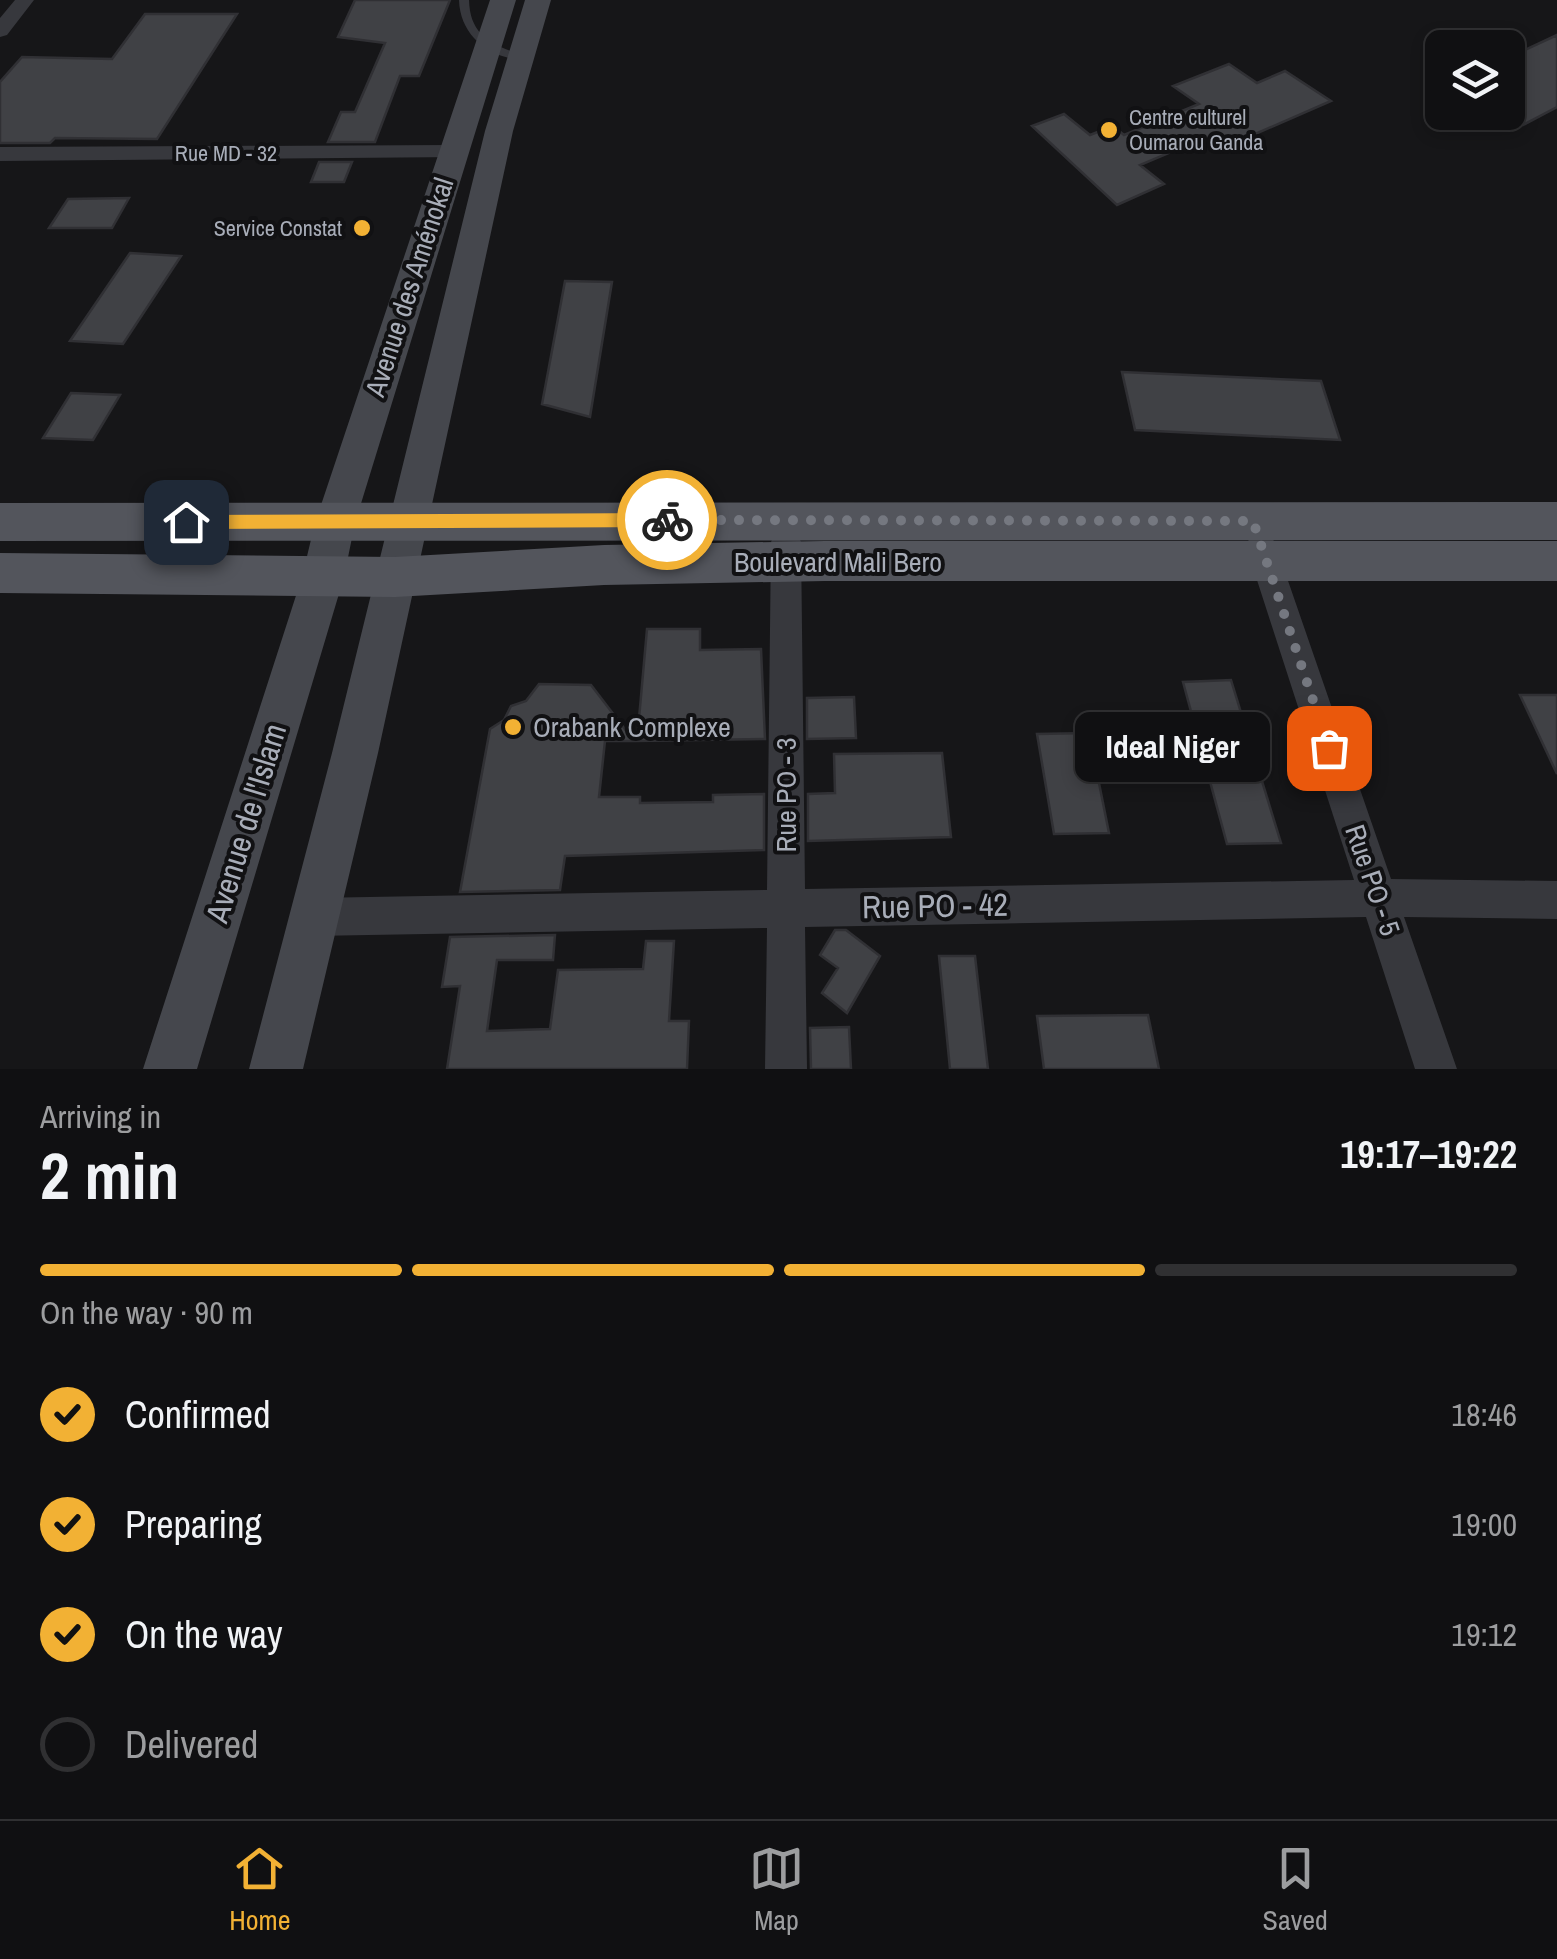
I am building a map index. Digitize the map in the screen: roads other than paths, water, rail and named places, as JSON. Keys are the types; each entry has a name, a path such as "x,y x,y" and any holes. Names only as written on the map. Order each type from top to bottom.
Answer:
{"main road":[{"name":"Avenue des Aménokal","path":"395,578 499,131 505,54 503,0"},
{"name":"Avenue des Aménokal","path":"323,577 335,522 456,141 538,0"},
{"path":"456,141 499,131"},
{"path":"432,222 477,221"},
{"name":"Boulevard Mali Bero","path":"0,522 406,519 786,541 1260,541 1557,560"},
{"name":"Boulevard Mali Bero","path":"1260,541 1557,521"},
{"name":"Boulevard Mali Bero","path":"0,573 395,578 604,565 786,541"},
{"name":"Avenue de l'Islam","path":"170,1069 323,577"},
{"path":"276,1069 395,578"}],"street":[{"path":"0,31 25,0"},
{"name":"Rue MD - 32","path":"0,154 456,141"},
{"name":"Rue PO - 3","path":"786,541 786,1069"},
{"name":"Rue PO - 5","path":"1260,541 1436,1069"},
{"name":"Rue PO - 42","path":"313,917 1379,898 1557,900"}],"lane":[{"path":"464,0 467,24 505,54"}],"place":[{"name":"Centre culturel Oumarou Ganda","path":"1109,130"},
{"name":"Service Constat","path":"362,228"},
{"name":"Orabank Complexe","path":"513,727"},
{"name":"Ideal Niger","path":"1329,748"}]}
